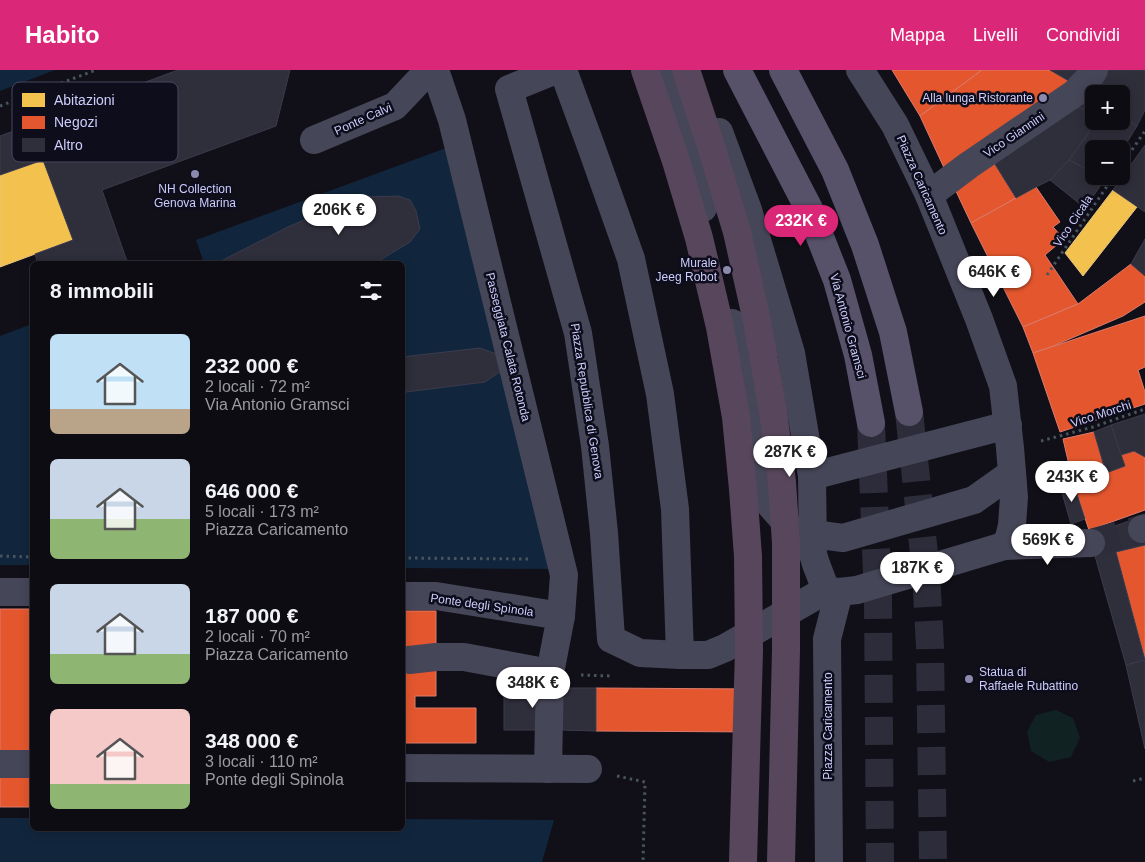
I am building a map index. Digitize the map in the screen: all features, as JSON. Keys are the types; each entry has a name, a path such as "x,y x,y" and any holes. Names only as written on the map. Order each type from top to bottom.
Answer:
{"highway":[{"path":"644,70 676,161 699,238 720,327 736,417 748,556 749,650 743,862"},
{"path":"686,70 737,232 757,321 773,411 782,482 786,543 786,650 781,862"}],"main road":[{"name":"Via Antonio Gramsci","path":"737,70 809,210 837,280 858,355 870,423"},
{"path":"783,70 835,170 865,245 893,332 909,412"}],"street":[{"name":"Ponte Calvi","path":"314,140 395,106 429,70"},
{"name":"Passeggiata Calata Rotonda","path":"435,70 452,120 564,574 561,616 550,673 548,769"},
{"name":"Piazza Repubblica di Genova","path":"556,70 509,89 578,333 595,446 604,533 611,639 640,653 708,655 725,648 832,591"},
{"path":"562,70 631,259 660,394 675,509 680,655"},
{"path":"671,70 668,78 720,272 746,390 766,500 813,544"},
{"path":"696,70 748,210 791,354 812,476 813,544 816,564 832,591 857,590 1004,546 1091,543"},
{"name":"Piazza Caricamento","path":"860,70 895,125 929,195 979,319 1002,386 1008,425 1014,498 1012,525 1009,538 1004,546"},
{"name":"Vico Giannini","path":"929,195 968,165 1075,93 1094,70"},
{"path":"812,476 1008,425"},
{"path":"813,544 843,538 974,500 1012,474"},
{"name":"Piazza Caricamento","path":"829,862 827,639 832,591"},
{"path":"0,592 30,592"},
{"name":"Ponte degli Spìnola","path":"405,596 436,596 561,616"},
{"path":"409,660 436,657 464,657 550,673"},
{"path":"0,764 30,764"},
{"path":"405,768 588,769"}],"path":[{"path":"64,82 96,70"},
{"path":"0,106 12,102"},
{"path":"1130,153 1145,131"},
{"name":"Vico Cicala","path":"1047,275 1108,185"},
{"name":"Vico Morchi","path":"1061,436 1145,409"},
{"path":"0,556 30,556"},
{"path":"405,558 535,559"},
{"path":"588,769 645,782 643,862"},
{"path":"1133,781 1145,778"}],"shaded area":[{"path":"1056,710 1073,718 1080,738 1071,757 1049,762 1031,751 1027,732 1036,715"}],"water":[{"path":"0,70 55,70 24,82 12,82 12,86 0,91"},
{"path":"446,148 557,569 405,568 405,261 201,261 203,260 196,240"},
{"path":"30,325 30,565 0,565 0,336"},
{"path":"0,818 30,818 30,831 405,831 405,819 554,820 542,862 0,862"}],"building: Abitazioni":[{"path":"37,162 44,162 73,240 0,267 0,175"},
{"path":"1113,190 1137,207 1083,276 1065,253"}],"building: Negozi":[{"path":"892,70 982,70 920,116"},
{"path":"982,70 1050,70 1074,84 946,172 920,116"},
{"path":"993,161 1016,198 971,223 954,187"},
{"path":"1036,187 1060,222 1053,227 1064,239 1045,255 1078,304 1023,327 971,223"},
{"path":"1131,264 1145,276 1145,302 1123,316 1033,353 1023,327 1078,304"},
{"path":"1145,316 1145,367 1138,370 1145,392 1145,404 1060,432 1033,353"},
{"path":"1094,432 1106,473 1073,482 1063,439"},
{"path":"1134,451 1145,457 1145,510 1089,530 1073,482 1125,466 1121,455"},
{"path":"1145,545 1145,660 1116,552"},
{"path":"0,609 30,609 30,807 0,807"},
{"path":"405,611 436,611 436,696 415,696 415,708 476,708 476,743 405,743"},
{"path":"596,688 758,689 758,732 596,731"}],"building: Altro":[{"path":"178,70 290,70 276,126 102,190 127,261 37,261 35,254 73,240 44,162 178,162 178,82 146,82"},
{"path":"1050,70 1085,70 1074,84"},
{"path":"1099,70 1145,70 1145,110 1137,126 1130,122 1130,85 1090,85"},
{"path":"1085,93 1085,111 1077,106"},
{"path":"1077,106 1085,111 1085,130 1091,130 1069,160 1050,180 1016,198 993,161"},
{"path":"1130,122 1137,126 1128,140 1085,140 1085,168 1069,160 1091,130 1130,130"},
{"path":"12,132 12,162 37,162 0,175 0,136"},
{"path":"1145,145 1145,212 1113,190 1117,185 1130,185 1130,166"},
{"path":"1069,160 1085,168 1085,185 1101,185 1085,208 1050,180"},
{"path":"398,196 410,200 416,211 420,229 410,242 380,260 221,261 288,227 330,209 365,197"},
{"path":"1145,239 1145,276 1131,264"},
{"path":"480,348 504,357 507,367 485,382 406,392 405,357"},
{"path":"1145,414 1145,457 1134,451 1121,455 1111,425"},
{"path":"1111,425 1125,466 1106,473 1094,432"},
{"path":"1073,482 1085,519 1071,524 1060,486"},
{"path":"1138,518 1145,545 1116,552 1145,660 1126,665 1089,535"},
{"path":"1145,660 1145,749 1126,665"},
{"path":"504,687 562,688 562,730 504,730"},
{"path":"562,688 596,688 596,731 562,730"}],"tunnel":[{"path":"909,412 926,573 930,647 933,862"},
{"path":"871,423 878,599 880,862"},
{"path":"1091,543 1142,529"}],"place":[{"name":"Alla lunga Ristorante","path":"1043,98"},
{"name":"NH Collection Genova Marina","path":"195,174"},
{"name":"Murale Jeeg Robot","path":"727,270"},
{"name":"Statua di Raffaele Rubattino","path":"969,679"}]}
